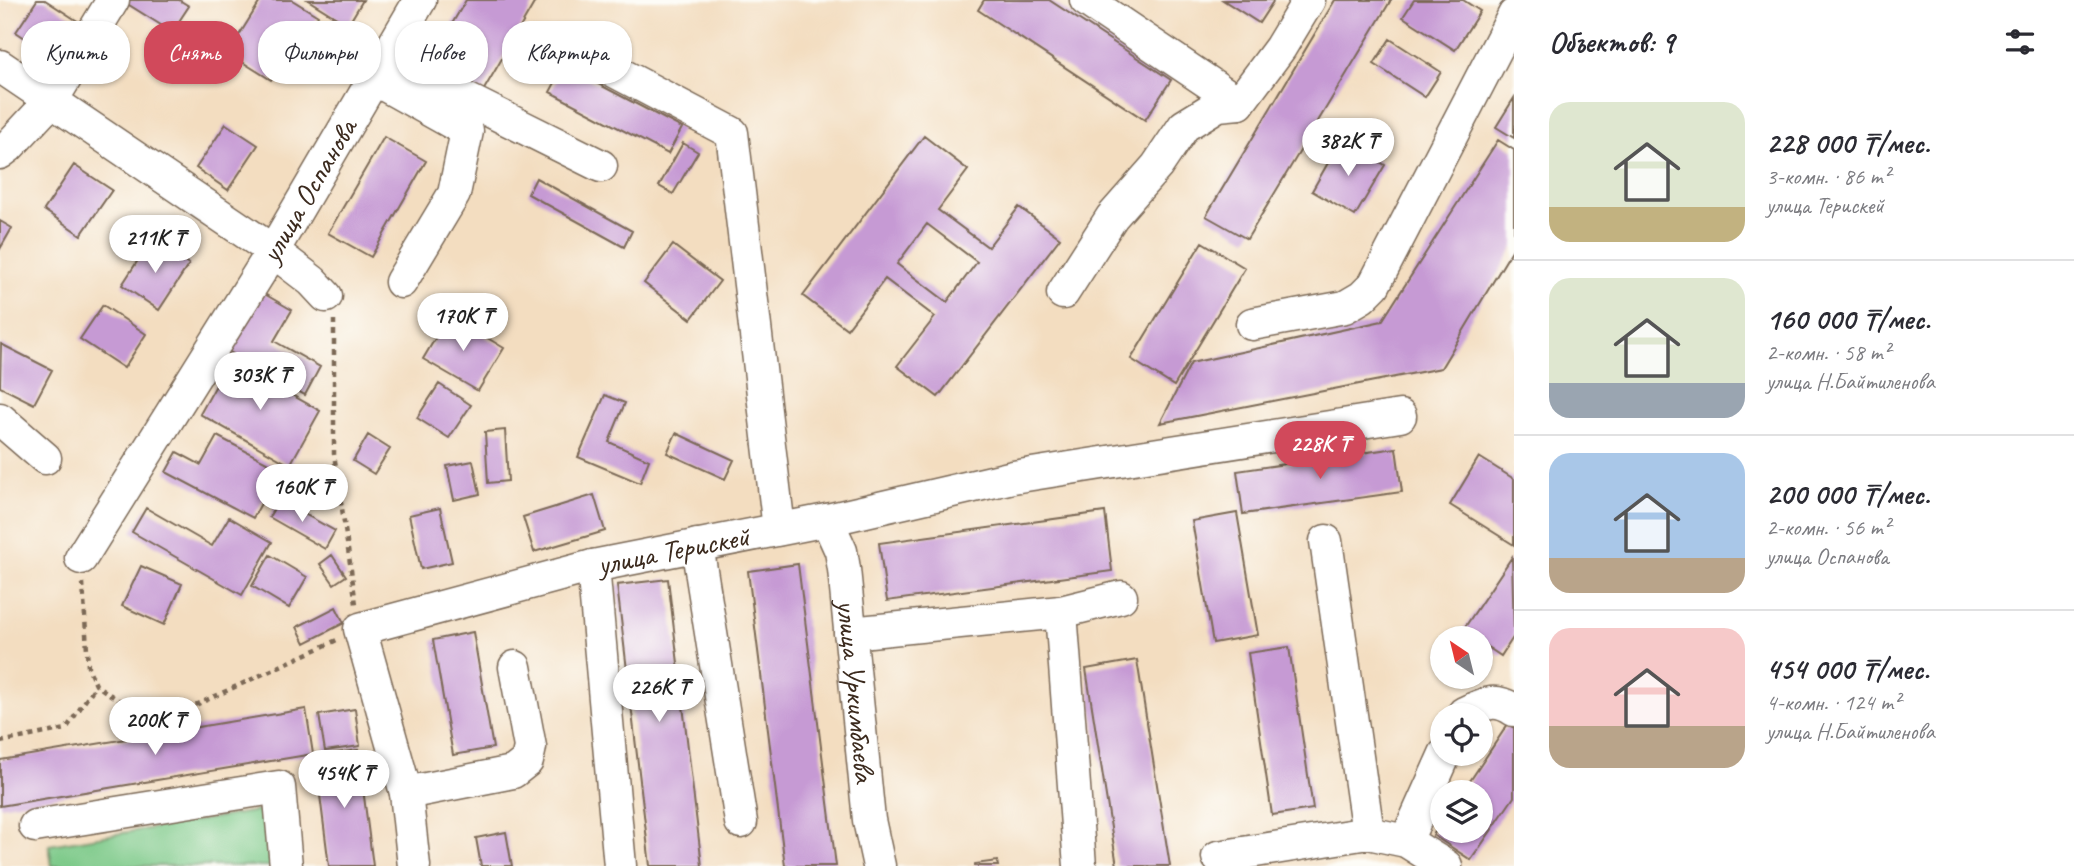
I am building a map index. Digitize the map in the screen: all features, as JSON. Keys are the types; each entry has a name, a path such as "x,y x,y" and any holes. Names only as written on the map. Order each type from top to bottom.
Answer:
{"street":[{"path":"0,153 52,100 113,0"},
{"name":"улица Оспанова","path":"381,67 420,0"},
{"path":"1086,0 1239,103"},
{"path":"1063,293 1112,217 1157,166 1184,126 1217,105 1239,103 1280,48 1309,0"},
{"path":"1252,324 1345,307 1362,297 1374,285 1514,15"},
{"path":"0,65 273,251 312,281 326,296"},
{"path":"381,69 601,166"},
{"path":"381,70 467,131 454,194 401,282"},
{"path":"632,80 732,133 779,529"},
{"name":"улица Оспанова","path":"81,558 273,251 371,84"},
{"name":"улица Терискей","path":"360,629 593,566 827,520 1013,477 1400,416"},
{"path":"0,419 45,458"},
{"name":"улица Уркимбаева","path":"827,520 841,551 869,820 879,866"},
{"path":"1326,541 1367,832"},
{"path":"697,545 741,822"},
{"path":"593,566 620,866"},
{"path":"850,633 1061,612 1121,597"},
{"path":"1061,612 1080,866"},
{"path":"360,629 406,793 414,866"},
{"path":"406,793 513,772 527,761 530,747 516,667"},
{"path":"1485,703 1504,704 1514,710"},
{"path":"1406,841 1440,766"},
{"path":"35,826 279,787 286,866"},
{"path":"1218,857 1367,832 1406,841 1446,866"}],"path":[{"path":"81,558 88,667 96,685 118,700 152,711 198,704 360,629 334,454 334,316 326,296"},
{"path":"0,742 66,729 96,685"}],"green space":[{"path":"263,810 272,866 52,866 49,845"}],"building":[{"path":"37,0 45,0 77,21 23,21"},
{"path":"129,0 179,0 189,6 179,21 155,21 126,3"},
{"path":"261,0 292,0 318,16 315,21 258,21 258,72 244,63 244,27"},
{"path":"308,0 363,0 350,21 342,21"},
{"path":"466,0 536,0 524,21 502,21 502,59 488,83 488,21 454,21"},
{"path":"984,0 1049,0 1171,80 1145,120 978,10"},
{"path":"1223,0 1274,0 1259,23"},
{"path":"1335,0 1391,0 1247,239 1206,216"},
{"path":"1414,0 1463,0 1480,11 1455,50 1403,17"},
{"path":"1390,39 1441,72 1425,97 1374,64"},
{"path":"466,84 487,84 482,93"},
{"path":"554,84 598,84 682,128 668,154 550,92"},
{"path":"1514,98 1514,138 1496,127"},
{"path":"226,124 258,145 228,190 196,168"},
{"path":"924,136 968,170 938,210 988,247 1019,207 1060,238 938,397 897,366 935,317 885,279 847,329 803,296","holes":["927,224 977,262 947,302 897,264"]},
{"path":"384,137 426,161 371,257 328,233"},
{"path":"1341,140 1385,165 1355,216 1312,191"},
{"path":"1498,140 1514,150 1514,247 1441,368 1160,423 1191,363 1382,321"},
{"path":"683,143 698,152 673,194 659,186"},
{"path":"74,165 112,190 81,235 44,210"},
{"path":"536,178 632,231 624,247 528,194"},
{"path":"0,221 12,228 0,249"},
{"path":"151,240 189,264 159,310 122,285"},
{"path":"1202,242 1245,268 1174,386 1131,359"},
{"path":"673,245 720,281 691,319 644,283"},
{"path":"261,292 292,310 274,341 320,367 305,395 228,351"},
{"path":"103,305 146,334 124,368 80,339"},
{"path":"449,315 504,348 478,391 423,359"},
{"path":"1,344 52,370 34,404 0,387"},
{"path":"230,360 320,411 290,465 200,414"},
{"path":"439,384 471,405 449,438 417,418"},
{"path":"605,395 625,403 609,442 649,460 640,483 578,457"},
{"path":"505,430 508,481 488,483 485,432"},
{"path":"676,433 734,460 725,479 667,453"},
{"path":"368,435 390,449 374,474 353,461"},
{"path":"217,436 280,469 253,518 166,472 177,452 201,465"},
{"path":"1396,448 1402,492 1243,514 1237,471"},
{"path":"1479,457 1514,479 1514,545 1450,505"},
{"path":"473,461 480,494 454,500 447,466"},
{"path":"594,495 605,531 534,552 523,517"},
{"path":"279,500 335,531 325,549 269,517"},
{"path":"146,508 212,546 229,517 272,542 242,595 132,532"},
{"path":"440,508 452,562 421,569 409,515"},
{"path":"1105,512 1112,571 887,601 879,543"},
{"path":"1237,513 1258,635 1213,643 1192,521"},
{"path":"270,555 307,577 289,608 252,586"},
{"path":"332,555 346,576 334,584 320,564"},
{"path":"1512,557 1514,636 1501,656 1493,651 1493,626 1466,626"},
{"path":"798,564 836,866 785,866 748,571"},
{"path":"141,566 182,584 164,625 122,606"},
{"path":"668,579 702,866 650,866 617,585"},
{"path":"336,607 344,623 305,643 297,627"},
{"path":"473,632 493,748 453,755 433,640"},
{"path":"1289,647 1313,809 1272,815 1248,653"},
{"path":"1137,660 1170,866 1117,866 1086,669"},
{"path":"306,709 313,754 0,806 0,760"},
{"path":"355,709 360,746 325,751 319,715"},
{"path":"1508,724 1514,728 1514,797 1493,828 1493,780 1471,780 1480,766 1493,766 1493,746"},
{"path":"358,750 373,866 329,866 315,756"},
{"path":"506,832 512,866 481,866 476,838"},
{"path":"1445,843 1483,843 1471,860"},
{"path":"997,861 998,866 975,866 975,864"}]}
